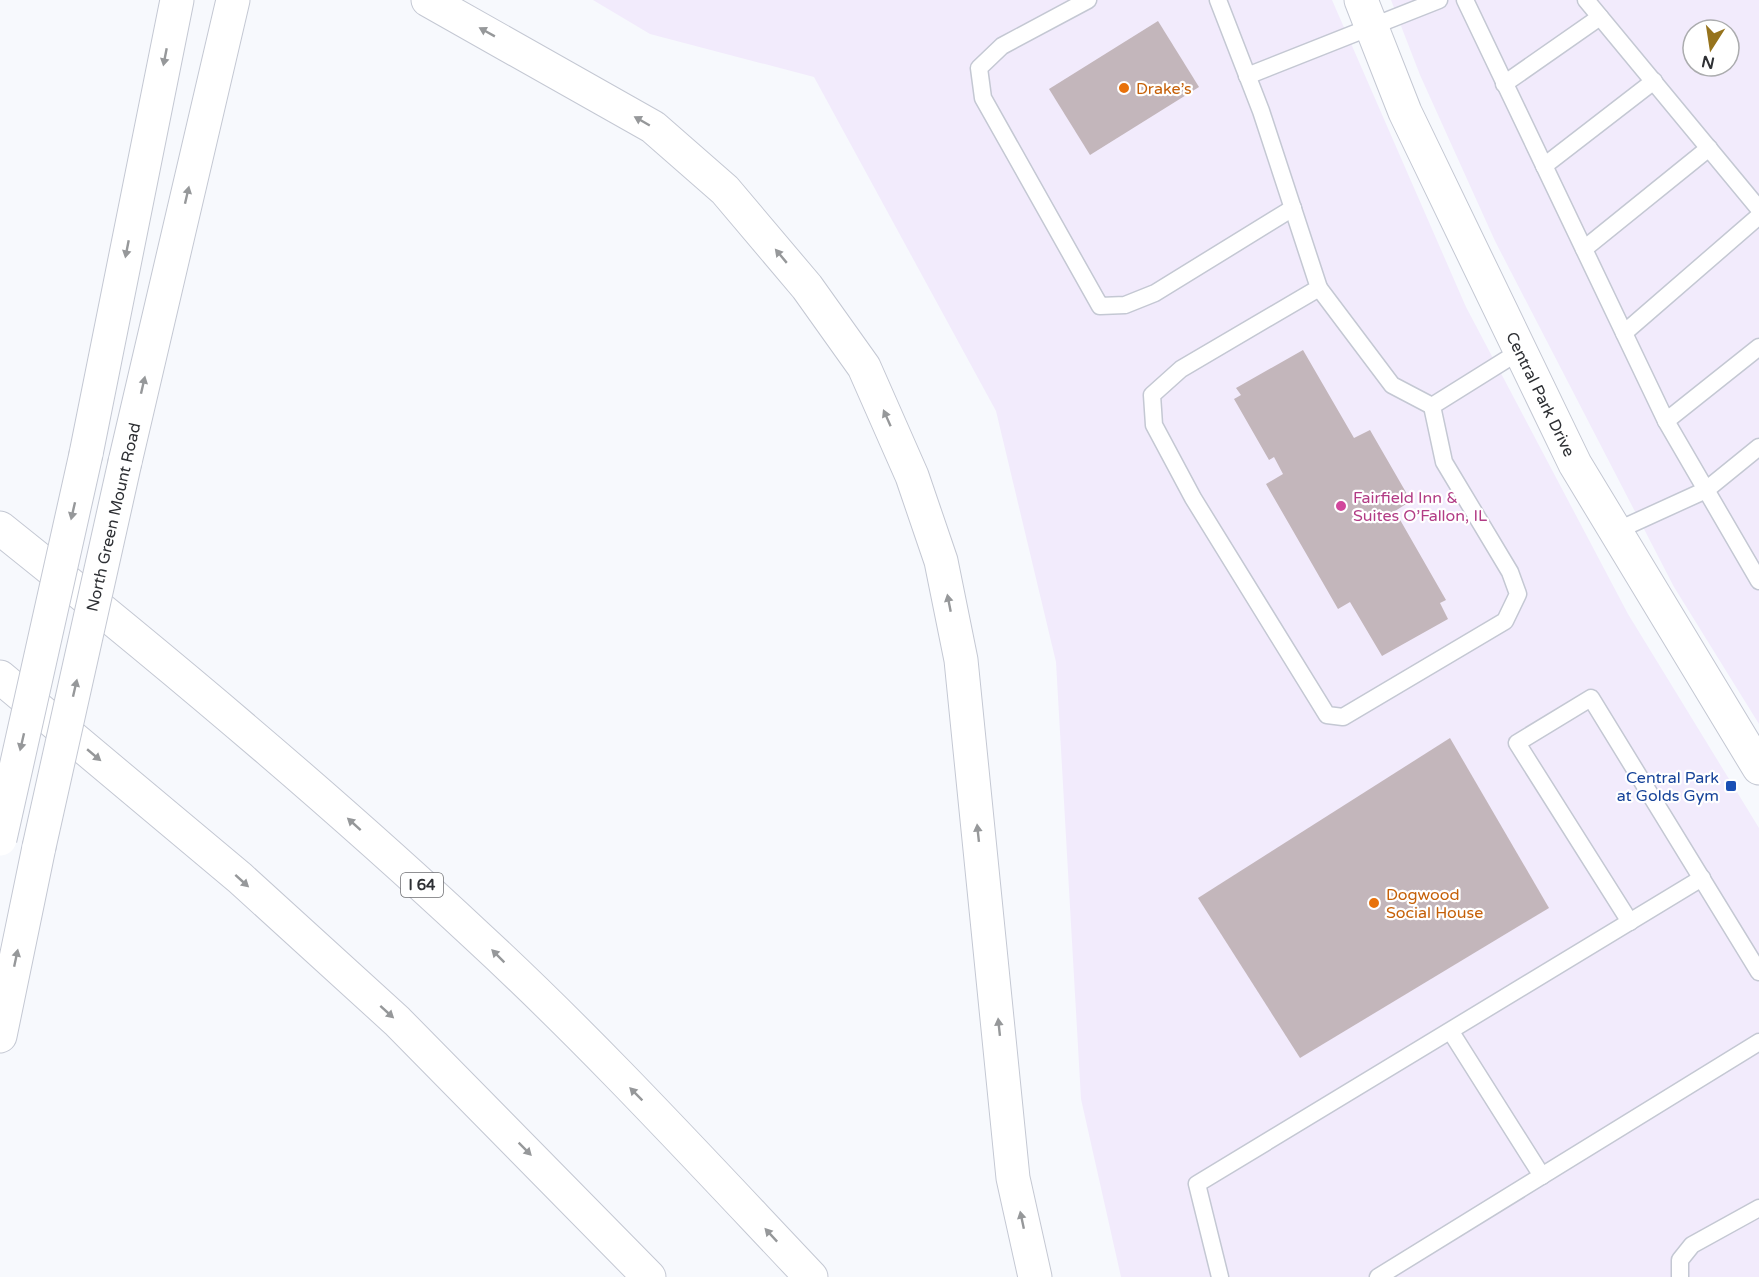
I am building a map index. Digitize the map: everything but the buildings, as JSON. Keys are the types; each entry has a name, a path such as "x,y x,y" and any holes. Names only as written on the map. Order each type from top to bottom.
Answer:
{"main road":[{"path":"0,839 86,454 177,0"},
{"name":"North Green Mount Road","path":"0,1036 39,847 125,462 233,0"},
{"path":"428,0 653,128 725,190 807,286 864,367 912,476 941,561 961,660 1013,1178 1035,1277"},
{"name":"Central Park Drive","path":"1366,13 1405,111 1575,464 1759,768"},
{"name":"I 64","path":"0,528 127,630 316,790 479,938 655,1112 811,1277"},
{"path":"0,677 231,871 397,1021 649,1277"}],"lane":[{"path":"1088,0 1002,46 979,68 983,98 1100,306 1125,305 1155,293 1293,208"},
{"path":"1218,0 1247,76 1319,288 1392,385 1432,406"},
{"path":"1247,76 1366,13 1439,0"},
{"path":"1465,0 1666,421 1756,569"},
{"path":"1586,0 1759,209"},
{"path":"1504,84 1600,17"},
{"path":"1544,166 1654,81"},
{"path":"1584,249 1709,148"},
{"path":"1624,333 1759,216"},
{"path":"1319,288 1180,369 1152,395 1154,425 1193,498 1327,715 1343,717 1505,621 1518,594 1510,572 1444,462 1432,406"},
{"path":"1666,421 1759,347"},
{"path":"1432,406 1520,351"},
{"path":"1616,531 1706,490 1759,447"},
{"path":"1630,922 1516,743 1591,698 1759,972"},
{"path":"1220,1277 1197,1184 1451,1032 1701,878"},
{"path":"1451,1032 1542,1176"},
{"path":"1378,1277 1759,1042"},
{"path":"1680,1277 1680,1260 1692,1245 1759,1208"}],"shaded area":[{"path":"593,0 1332,0 1466,307 1628,614 1759,828 1759,1277 1121,1277 1081,1099 1056,662 996,411 814,77 650,34"},
{"path":"1391,0 1759,0 1759,724 1674,587 1495,241 1420,75"}],"place":[{"name":"Drake’s","path":"1124,88"},
{"name":"Fairfield Inn & Suites O’Fallon, IL","path":"1341,506"},
{"name":"Central Park at Golds Gym","path":"1731,786"},
{"name":"Dogwood Social House","path":"1374,903"}]}
